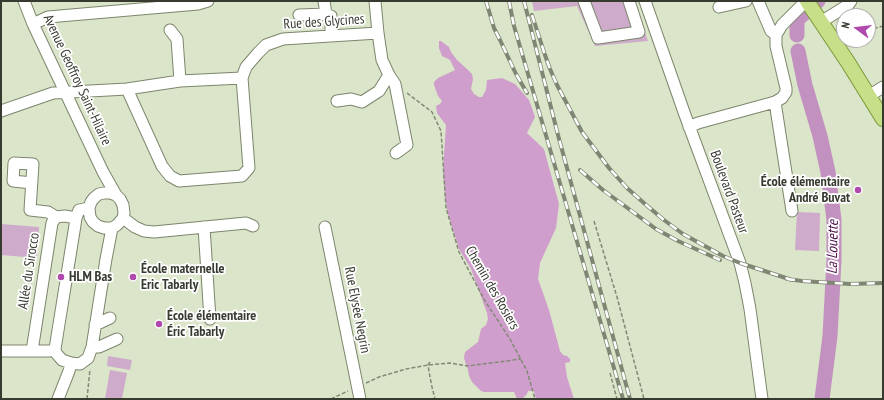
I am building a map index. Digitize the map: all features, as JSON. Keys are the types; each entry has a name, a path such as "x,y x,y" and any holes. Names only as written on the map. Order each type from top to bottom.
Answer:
{"main road":[{"path":"811,8 849,64 883,119"}],"street":[{"name":"Avenue Geoffroy Saint-Hilaire","path":"24,1 33,24 103,172 123,205 123,218"},
{"path":"33,24 48,17 198,4 208,1"},
{"path":"324,1 326,14"},
{"name":"Rue des Glycines","path":"375,1 382,60 392,79 407,145 396,153"},
{"path":"584,1 598,38 639,32 628,1"},
{"name":"Boulevard Pasteur","path":"645,1 689,127 741,268 750,309 762,399"},
{"path":"719,7 746,1"},
{"path":"758,1 771,31 776,35"},
{"path":"689,127 778,101 784,96 786,88 776,46 776,35 782,26 811,8 848,5 852,1"},
{"path":"299,15 326,14 331,16 331,36"},
{"path":"170,30 177,39 180,81"},
{"name":"Rue des Glycines","path":"242,78 246,66 258,53 266,46 282,39 378,33"},
{"path":"2,109 53,93 127,89 180,81 242,78 249,168 242,176 179,181 170,176 162,166 127,89"},
{"path":"337,101 351,99 362,102 379,91 392,79"},
{"path":"869,96 883,87"},
{"path":"775,102 792,211"},
{"path":"99,194 103,181 103,172"},
{"path":"32,183 30,210 48,212 56,218 65,216 76,218"},
{"path":"116,195 110,193 99,194 91,202 89,208 90,217 98,226 112,228 123,218 134,227 144,231 154,232 246,223 253,226"},
{"path":"89,208 79,210 76,218 55,349 56,353 62,360 80,364 88,358 92,347 112,228"},
{"name":"Allée du Sirocco","path":"32,351 52,223 56,218"},
{"path":"204,227 210,319"},
{"name":"Rue Elysée Negrin","path":"325,227 360,399"},
{"path":"95,325 110,318"},
{"path":"92,347 99,347 117,339"},
{"path":"1,351 50,351 55,349"},
{"path":"58,399 71,363"}],"path":[{"name":"Chemin des Rosiers","path":"392,79 432,112 441,131 446,208 458,252 485,301 510,339 521,359 527,371 535,399"},
{"path":"594,221 617,297 644,399"},
{"path":"331,399 379,377 406,369 450,362 468,366 521,359"},
{"path":"430,362 428,365 435,399"},
{"path":"87,399 91,365"},
{"path":"610,373 617,399"}],"shaded area":[{"path":"532,1 634,1 648,41 595,46 577,6 534,11"},
{"path":"439,41 449,47 457,60 472,74 473,79 471,89 474,94 482,97 486,90 487,80 502,78 515,84 529,100 535,117 527,133 544,149 559,204 556,228 540,263 538,279 549,310 560,351 563,355 570,359 570,362 565,363 567,377 574,399 536,399 534,391 528,391 522,399 517,399 514,392 484,392 472,382 469,376 464,358 465,352 478,342 481,329 486,325 488,319 471,269 459,249 448,214 445,198 443,170 446,125 437,113 436,106 442,101 438,96 434,82 438,78 455,70 450,60 442,56 439,48"},
{"path":"797,212 820,213 819,251 795,250"},
{"path":"1,224 39,227 37,258 1,255"},
{"path":"108,356 132,360 130,370 107,366"},
{"path":"110,370 127,373 122,399 105,399"}],"waterway":[{"name":"La Louette","path":"797,35 798,19 818,1"},
{"name":"La Louette","path":"798,51 805,85 820,136 828,172 834,220 834,260 830,336 822,399"}],"railway":[{"path":"486,1 494,28 516,74 527,93"},
{"path":"509,1 514,26 623,399"},
{"path":"524,1 558,135 630,399"},
{"path":"532,15 550,69 582,132 609,168 627,188 664,220 683,234 723,256 792,280"},
{"path":"580,170 603,190 656,229 678,241 720,260"},
{"path":"787,279 850,284 883,283"}],"place":[{"name":"École élémentaire André Buvat","path":"858,190"},
{"name":"HLM Bas","path":"61,277"},
{"name":"École maternelle Eric Tabarly","path":"133,277"},
{"name":"École élémentaire Éric Tabarly","path":"159,324"}]}
